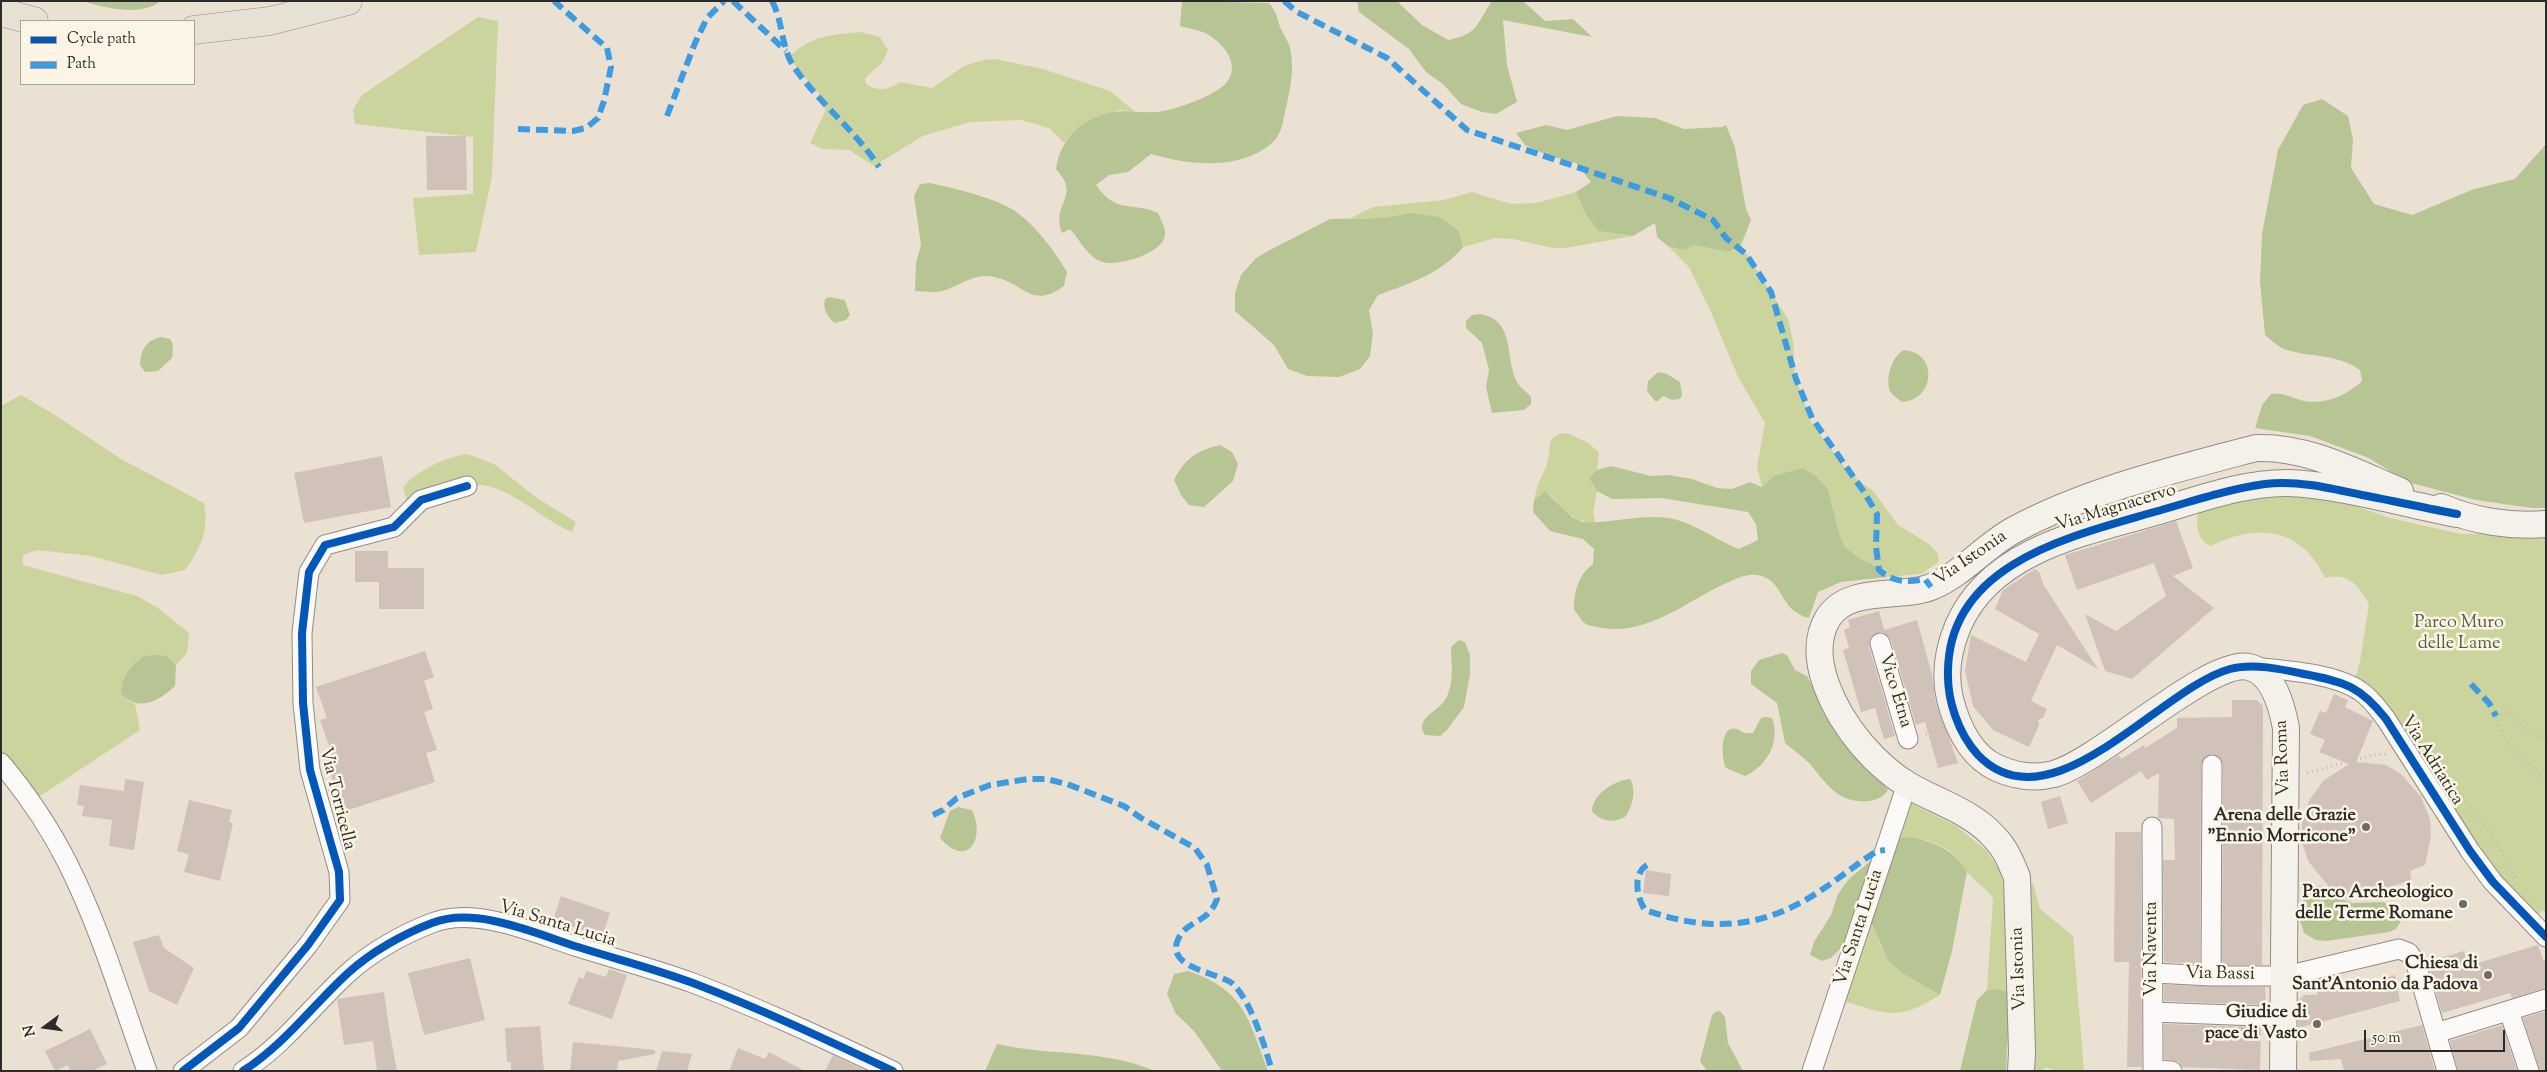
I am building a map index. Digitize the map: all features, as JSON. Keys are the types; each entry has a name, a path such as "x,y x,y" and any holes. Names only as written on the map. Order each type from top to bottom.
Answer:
{"main road":[{"path":"195,30 270,21 348,1"},
{"path":"1,12 30,20"}],"street":[{"name":"Via Istonia","path":"2020,1071 2022,1052 2016,877 2008,854 1995,837 1978,822 1906,784 1884,768 1844,723 1829,692 1822,666 1820,638 1829,616 1845,604 1876,594 1931,587 1955,573 2011,532 2058,510 2109,491 2256,448 2274,447 2313,455 2457,514 2506,524 2546,524"},
{"name":"Via Magnacervo","path":"2250,667 2229,669 2217,674 2180,696 2095,754 2066,770 2030,777 2005,772 1979,756 1960,728 1954,713 1948,683 1948,658 1952,638 1963,614 1974,598 2008,566 2031,553 2069,539 2205,498 2265,484 2289,483 2321,486 2457,514"},
{"name":"Via Torricella","path":"183,1071 239,1028 308,945 340,900 339,872 310,770 303,704 302,633 309,572 325,545 394,527 421,500 467,486"},
{"name":"Vico Etna","path":"1880,642 1908,739"},
{"name":"Via Adriatica","path":"2250,667 2297,672 2349,685 2372,702 2410,755 2470,851 2493,882 2546,937"},
{"name":"Via Roma","path":"2250,667 2262,674 2271,684 2280,704 2286,728 2286,976 2283,1071"},
{"path":"2280,704 2279,688 2282,679 2297,672"},
{"path":"1,763 45,823 68,864 101,943 146,1071"},
{"path":"2211,976 2212,765"},
{"name":"Via Santa Lucia","path":"1812,1071 1906,784"},
{"name":"Via Naventa","path":"2152,827 2153,1070"},
{"name":"Via Santa Lucia","path":"243,1071 279,1042 349,972 370,957 432,923 452,917 468,917 518,928 692,983 821,1037 893,1071"},
{"name":"Via Bassi","path":"2154,973 2211,976 2286,976 2399,949 2409,953 2416,964 2436,1033"},
{"path":"2447,1071 2436,1033 2546,999"},
{"path":"2509,1011 2529,1071"},
{"path":"2153,1012 2284,1018"},
{"path":"2153,1070 2172,1071"}],"path":[{"path":"2546,741 2525,728 2507,712 2496,716 2503,737 2546,782"},
{"path":"2287,778 2372,755"}],"green space":[{"path":"83,1 161,1 143,9 123,10"},
{"path":"1182,1 1269,3 1275,11 1290,48 1292,64 1289,96 1280,133 1272,143 1259,152 1229,162 1197,163 1151,154 1128,172 1109,175 1096,185 1104,194 1118,204 1158,213 1165,231 1164,239 1159,245 1142,256 1120,262 1103,262 1089,253 1070,229 1062,233 1060,213 1066,187 1056,169 1058,160 1070,137 1090,120 1113,112 1155,112 1171,109 1208,95 1222,87 1228,80 1232,66 1227,52 1222,45 1206,33 1180,26"},
{"path":"1357,1 1397,1 1422,25 1448,40 1466,35 1476,27 1492,1 1523,1 1545,21 1573,19 1592,37 1503,20 1507,65 1517,102 1496,114 1482,112 1461,104 1443,84 1426,72 1409,49 1359,12"},
{"path":"478,17 498,21 492,176 476,252 419,255 413,198 473,194 473,137 355,124 353,109 362,95"},
{"path":"861,32 880,37 888,50 882,63 865,78 866,84 875,88 883,89 900,82 932,88 964,66 983,60 995,59 1043,69 1110,91 1134,111 1118,110 1076,131 1064,143 1049,128 1021,120 970,122 923,136 874,166 849,150 823,149 810,143 825,112 825,101 797,68 790,56 814,40 832,35"},
{"path":"2322,99 2348,116 2353,140 2351,168 2374,204 2412,215 2474,189 2515,179 2546,144 2546,508 2532,508 2476,500 2407,482 2369,458 2310,436 2255,428 2262,405 2271,394 2281,394 2306,401 2323,401 2348,392 2362,381 2360,370 2351,365 2332,358 2284,349 2265,335 2260,282 2262,234 2278,150 2303,105"},
{"path":"1617,116 1655,118 1684,129 1722,127 1726,125 1735,148 1746,209 1751,220 1741,245 1728,252 1694,245 1685,250 1669,247 1657,237 1655,223 1633,236 1598,231 1585,213 1576,192 1591,182 1576,163 1547,155 1525,145 1516,133 1546,125 1567,130"},
{"path":"930,183 980,196 1016,212 1049,245 1062,264 1067,272 1064,286 1044,296 1028,293 1005,280 980,276 942,291 915,291 916,263 921,245 914,196 920,184"},
{"path":"1472,192 1511,204 1536,203 1576,192 1585,213 1598,231 1633,236 1565,248 1553,248 1513,239 1495,238 1463,247 1459,231 1410,213 1382,218 1351,218 1373,207 1443,200"},
{"path":"1410,213 1439,217 1459,231 1463,247 1455,256 1435,271 1413,282 1378,295 1369,310 1373,333 1370,356 1360,369 1339,377 1307,376 1288,369 1274,345 1235,311 1235,293 1241,275 1256,258 1270,250 1330,219 1382,218"},
{"path":"1694,245 1728,252 1741,245 1788,319 1793,340 1795,375 1811,422 1848,472 1874,492 1898,525 1929,544 1938,554 1939,562 1921,574 1887,577 1872,564 1862,560 1845,547 1840,536 1828,489 1774,476 1762,487 1757,467 1765,423 1738,377 1711,312 1689,267 1669,247 1685,250"},
{"path":"829,297 845,300 850,315 846,320 835,323 828,316 824,302"},
{"path":"1480,314 1491,317 1499,323 1504,331 1516,380 1531,397 1531,404 1524,410 1492,413 1486,387 1489,370 1482,343 1466,328 1466,321 1472,315"},
{"path":"161,337 170,339 173,344 172,358 158,371 145,372 140,365 143,350 148,343"},
{"path":"1904,350 1915,353 1923,359 1927,367 1928,376 1926,385 1921,393 1913,399 1902,402 1890,391 1888,380 1893,362"},
{"path":"1658,372 1667,374 1680,382 1682,395 1680,399 1672,400 1663,396 1658,401 1655,401 1647,391 1648,381"},
{"path":"21,395 121,459 204,503 205,513 202,538 185,570 162,575 91,556 37,550 23,555 23,565 137,596 158,608 189,633 187,653 176,665 168,657 127,700 135,704 140,730 37,798 1,753 1,406"},
{"path":"1567,433 1588,443 1599,452 1597,470 1589,478 1597,491 1593,512 1595,523 1586,522 1572,516 1545,491 1534,500 1538,484 1547,465 1551,439 1559,434"},
{"path":"1220,445 1232,452 1238,464 1233,481 1204,507 1189,505 1181,495 1174,480 1182,466 1192,456"},
{"path":"467,454 494,464 537,498 576,522 572,532 514,497 489,486 475,484 452,488 407,501 403,488 415,476 441,461"},
{"path":"1611,466 1651,476 1668,475 1692,479 1717,488 1732,489 1750,482 1762,487 1774,476 1803,468 1816,476 1828,489 1840,536 1845,547 1862,560 1872,564 1887,577 1841,582 1818,592 1809,618 1792,609 1773,582 1757,575 1749,575 1724,584 1663,617 1631,628 1614,629 1587,625 1574,610 1574,603 1580,579 1593,564 1594,549 1583,539 1550,531 1533,512 1534,500 1545,491 1572,517 1582,522 1603,522 1647,517 1668,518 1686,523 1739,549 1758,540 1756,524 1748,512 1661,498 1612,499 1597,491 1589,478 1597,470"},
{"name":"Parco Muro delle Lame","path":"2277,490 2338,500 2390,518 2461,534 2546,533 2546,913 2542,910 2535,921 2511,894 2355,679 2360,661 2369,604 2357,586 2347,579 2340,577 2325,578 2315,561 2304,549 2291,540 2277,534 2261,532 2245,534 2228,538 2211,546 2200,536 2197,522 2198,512"},
{"path":"1459,640 1465,642 1470,655 1470,674 1464,707 1447,730 1440,736 1425,735 1422,729 1424,720 1445,700 1448,694 1452,674 1451,647"},
{"path":"1782,653 1787,655 1795,670 1807,676 1829,716 1888,790 1883,795 1877,799 1863,802 1841,796 1828,786 1806,760 1785,743 1777,703 1751,684 1751,671 1759,660"},
{"path":"159,655 168,657 176,665 175,686 162,696 148,703 141,704 128,699 121,693 123,681 128,672 144,656"},
{"path":"1761,718 1772,718 1775,736 1770,753 1765,760 1753,772 1745,776 1726,768 1723,746 1726,733 1730,729 1736,729 1744,733 1753,733"},
{"path":"1630,779 1633,788 1633,799 1625,817 1612,821 1599,817 1592,811 1596,799 1605,789 1617,782"},
{"path":"1911,803 1956,826 1986,850 2002,874 2005,895 2007,992 1997,989 1987,990 1993,899 1966,871 1955,855 1948,850 1925,840 1900,838"},
{"path":"958,807 972,810 976,821 977,831 975,840 966,851 958,851 950,847 940,838 950,811"},
{"path":"1911,837 1936,844 1950,852 1967,871 1952,951 1940,995 1902,973 1888,960 1869,918 1900,838"},
{"path":"1874,858 1845,944 1831,958 1822,961 1810,955 1814,942 1831,915 1838,894 1849,879"},
{"path":"2033,883 2040,909 2073,936 2084,1071 2056,1071 2046,1067 2041,1071 2029,1071 2026,884"},
{"path":"2312,886 2322,886 2337,897 2352,903 2383,902 2398,910 2401,921 2396,929 2389,932 2327,941 2316,940 2304,933 2297,911"},
{"path":"1869,918 1883,950 1902,973 1940,995 1913,1009 1891,1013 1869,1009 1841,1000"},
{"path":"1188,971 1222,987 1242,1009 1256,1037 1268,1071 1222,1071 1194,1031 1176,1014 1167,994 1174,974"},
{"path":"1997,989 2007,992 2009,1007 2006,1071 1960,1071 1977,1000 1987,990"},
{"path":"1720,1011 1725,1017 1728,1043 1743,1071 1707,1071 1700,1061 1712,1015"},
{"path":"997,1044 1116,1059 1155,1071 985,1071"}],"building":[{"path":"426,136 466,136 467,190 427,190"},
{"path":"382,456 391,507 304,523 294,473"},
{"path":"2176,521 2193,568 2173,576 2214,608 2132,679 2105,671 2085,614 2116,631 2166,596 2154,563 2077,590 2065,555"},
{"path":"355,551 388,551 388,568 424,568 424,609 379,609 379,582 355,582"},
{"path":"2035,569 2040,573 2043,584 2098,669 2057,645 2031,701 2047,709 2043,718 2038,720 2039,725 2029,747 1993,730 1973,706 1965,671 1971,635 2026,662 2039,634 1995,609 2003,590"},
{"path":"1879,611 1884,630 1917,620 1932,675 1936,703 1958,763 1938,768 1925,722 1916,725 1891,640 1883,632 1872,635 1869,646 1895,736 1884,739 1875,708 1861,712 1843,650 1849,648 1844,630 1850,628 1848,620"},
{"path":"425,651 434,677 424,681 433,709 424,712 437,750 426,753 435,782 336,814 328,790 335,787 325,756 332,754 320,720 327,718 316,687"},
{"name":"Arena delle Grazie \"Ennio Morricone\"","path":"2334,694 2348,700 2345,707 2373,721 2356,762 2386,765 2401,774 2421,797 2430,819 2431,836 2425,865 2410,871 2411,880 2349,901 2330,888 2308,861 2302,842 2302,819 2310,799 2324,780 2349,764 2319,752 2325,740 2310,734 2320,711 2326,713"},
{"path":"2232,700 2257,700 2263,706 2262,965 2222,965 2223,765 2221,759 2213,754 2206,756 2201,765 2200,964 2164,962 2163,860 2175,860 2174,819 2158,818 2159,773 2147,780 2141,771 2091,803 2077,781 2119,755 2121,759 2144,745 2145,748 2177,728 2177,718 2232,717"},
{"path":"125,779 144,782 134,850 109,846 112,820 82,816 84,806 77,805 80,785 124,791"},
{"path":"2060,796 2068,823 2048,829 2041,802"},
{"path":"189,800 232,810 229,822 233,823 220,881 184,872 189,854 177,851"},
{"path":"2115,832 2141,832 2142,1067 2127,1067 2129,962 2114,962"},
{"path":"1646,870 1671,874 1669,896 1643,893"},
{"path":"561,896 610,913 602,937 553,920"},
{"path":"159,935 164,948 194,968 177,1005 149,991 133,942"},
{"name":"Chiesa di Sant'Antonio da Padova","path":"2538,945 2546,968 2546,988 2512,998 2510,993 2442,1013 2427,962 2464,951 2468,966"},
{"path":"470,958 485,1020 424,1035 408,973"},
{"path":"609,969 627,975 612,1019 568,1004 579,977 584,979 586,971 606,977"},
{"path":"2395,975 2400,1001 2298,1028 2299,1000 2304,995 2317,995 2317,991 2335,986 2336,991"},
{"path":"2164,985 2265,987 2266,1005 2164,1001"},
{"path":"384,992 397,1071 377,1071 373,1041 344,1045 337,999"},
{"path":"2546,1011 2546,1071 2540,1071 2523,1018"},
{"path":"2164,1024 2261,1027 2260,1070 2182,1067 2178,1061 2164,1059"},
{"path":"2422,1025 2435,1071 2344,1071 2341,1059 2310,1061 2309,1053"},
{"path":"2502,1025 2517,1071 2458,1071 2450,1041"},
{"path":"540,1026 544,1071 511,1071 511,1062 507,1062 505,1028"},
{"path":"90,1029 107,1064 92,1071 70,1071 68,1065 55,1071 45,1051"},
{"path":"573,1042 655,1050 655,1054 618,1061 617,1071 570,1071"},
{"path":"738,1048 765,1059 769,1052 805,1071 729,1071"},
{"path":"662,1051 692,1054 687,1071 656,1071"},
{"path":"833,1055 839,1058 866,1071 825,1071"}],"marked path":[{"path":"518,129 573,131 586,128 598,118 604,101 611,67 607,48 554,1"},
{"path":"667,116 695,43 707,18 724,1"},
{"path":"733,1 786,51"},
{"path":"772,1 776,9 787,51 794,67 814,93 859,141 879,167"},
{"path":"1284,1 1297,12 1387,58 1467,130 1669,198 1713,220 1726,238 1746,254 1771,292 1796,379 1812,418 1864,492 1877,514 1876,547 1879,570 1890,577 1900,580 1925,579 1931,587"},
{"path":"2471,684 2489,703 2496,716"},
{"path":"933,815 943,810 957,798 990,785 1028,779 1046,779 1067,784 1124,806 1141,818 1195,848 1207,865 1217,899 1208,913 1185,929 1177,942 1176,951 1180,958 1188,964 1227,980 1240,992 1257,1025 1272,1071"},
{"path":"1647,865 1639,874 1637,886 1645,910 1693,922 1737,923 1780,912 1801,902 1877,851 1885,850"}],"cycle path":[{"path":"2457,514 2326,487 2277,483 2251,486 2209,496 2087,532 2053,544 2021,560 1992,580 1969,604 1954,634 1948,671 1949,693 1959,726 1978,755 2007,774 2038,776 2071,766 2105,748 2202,681 2230,669 2239,667 2267,667 2318,677 2351,687 2368,699 2386,719 2470,851 2493,882 2546,937"},
{"path":"183,1071 239,1028 308,945 340,900 339,872 310,770 303,703 302,633 309,572 325,545 394,527 421,500 467,486"},
{"path":"243,1071 272,1049 335,985 377,951 410,932 432,923 449,919 467,918 505,923 693,983 769,1014 893,1071"}],"place":[{"name":"Arena delle Grazie \"Ennio Morricone\"","path":"2366,827"},
{"name":"Parco Archeologico delle Terme Romane","path":"2463,904"},
{"name":"Chiesa di Sant'Antonio da Padova","path":"2488,975"},
{"name":"Giudice di pace di Vasto","path":"2317,1024"}]}
